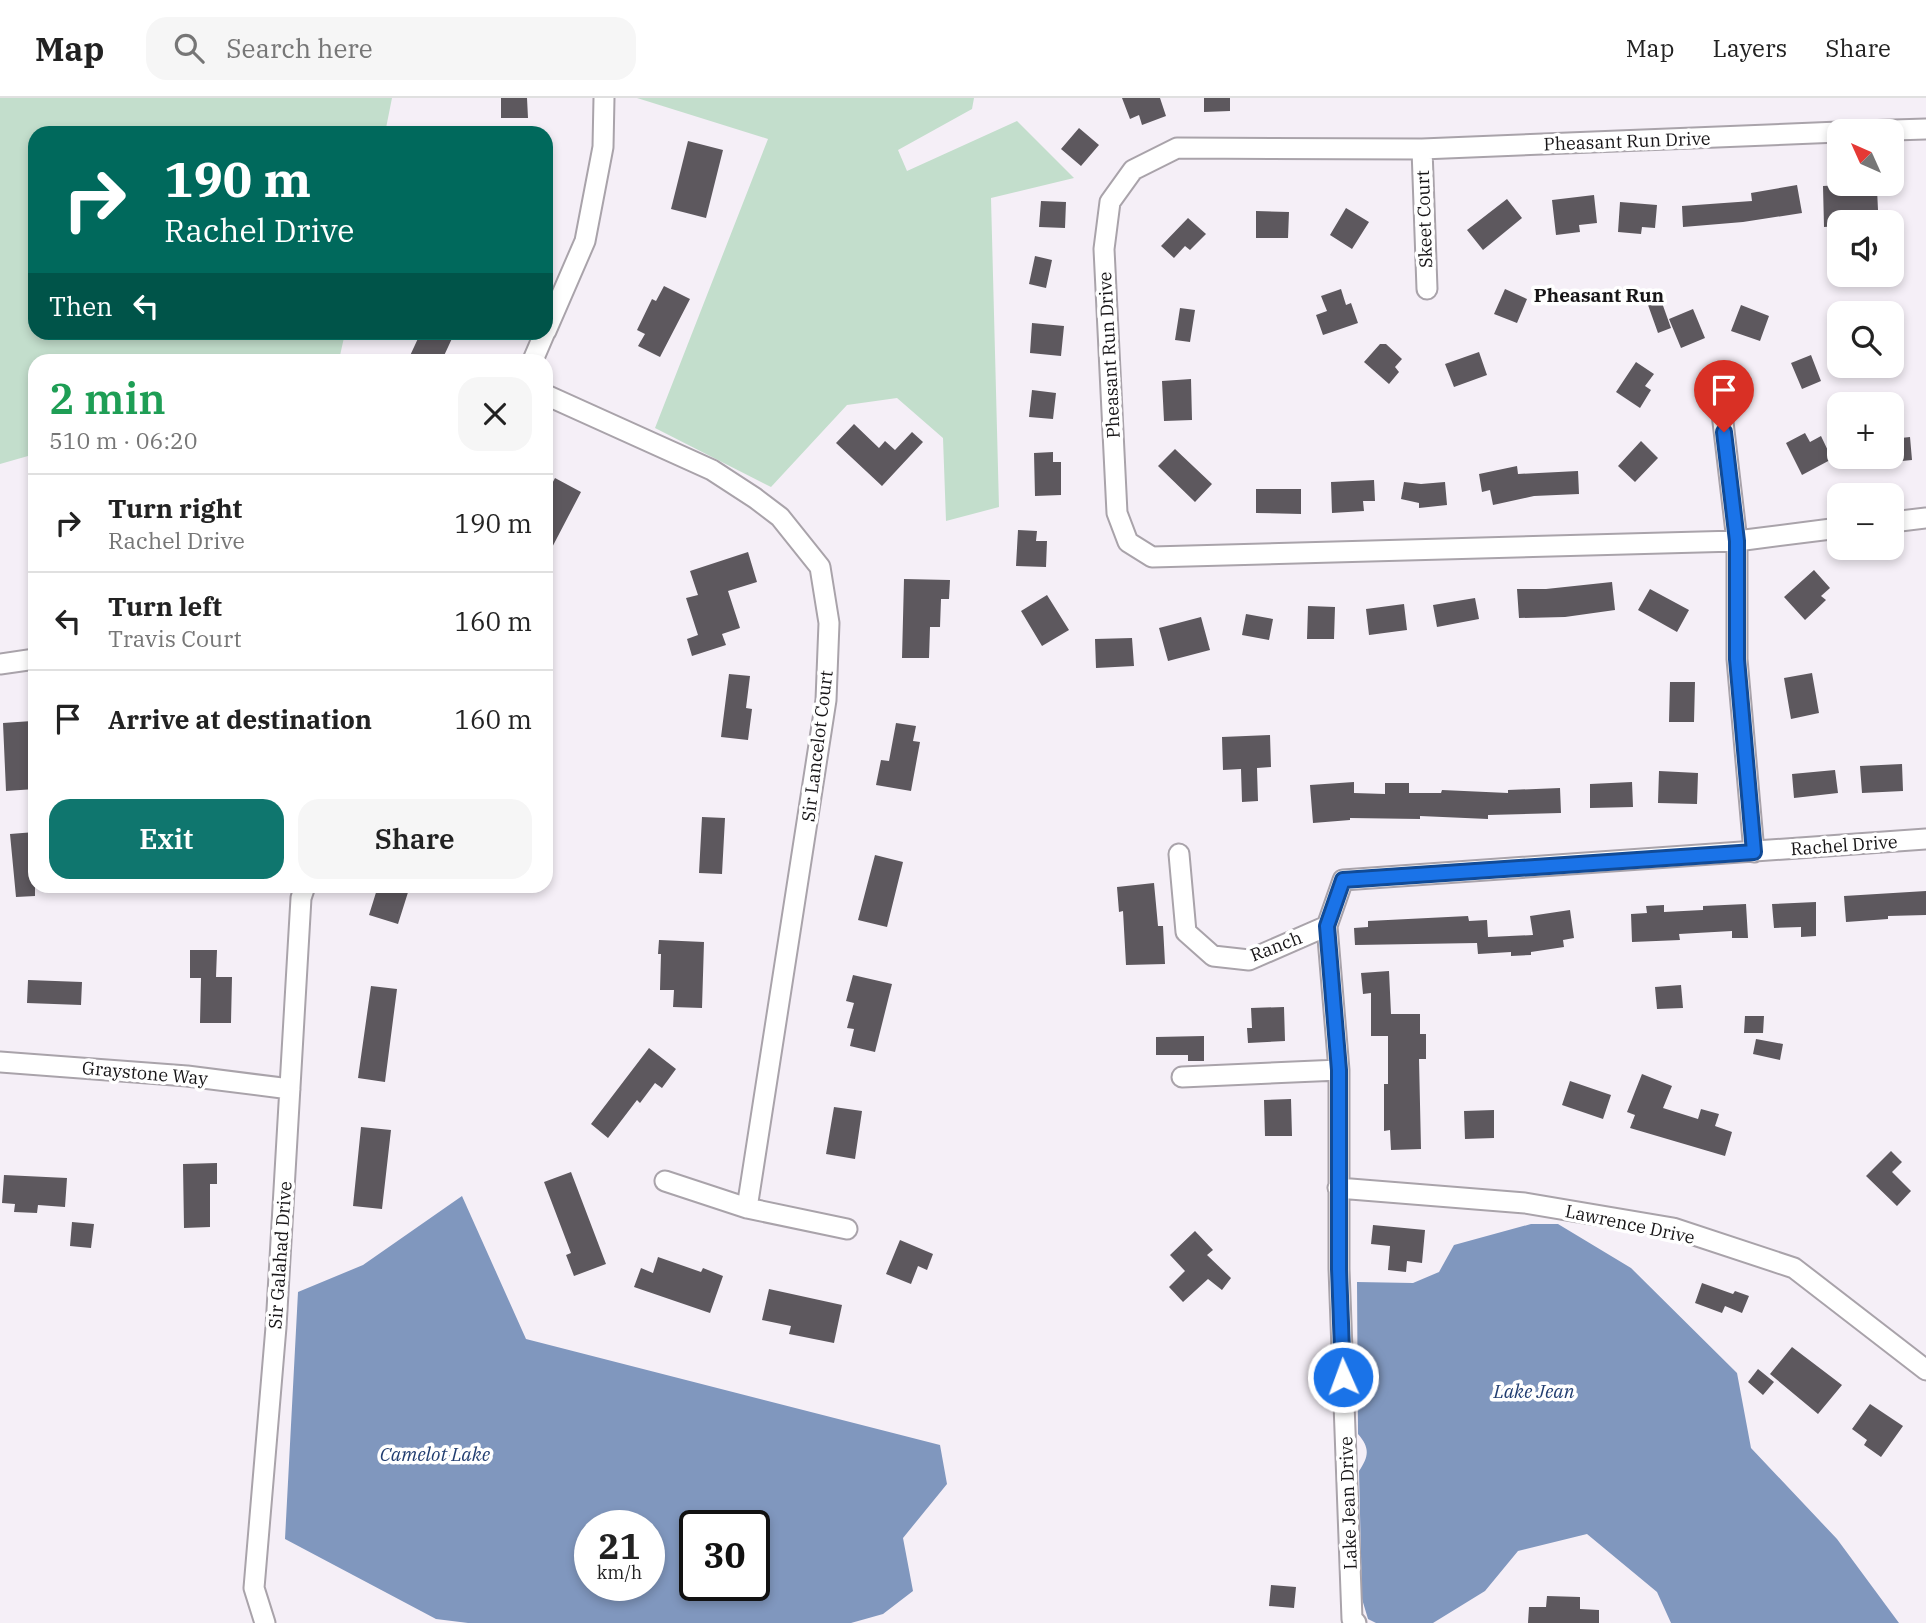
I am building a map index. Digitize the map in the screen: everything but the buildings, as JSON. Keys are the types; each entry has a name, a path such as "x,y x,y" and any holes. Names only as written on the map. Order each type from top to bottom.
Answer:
{"street":[{"path":"553,316 585,241 603,147 604,98"},
{"path":"1904,130 1926,129"},
{"name":"Pheasant Run Drive","path":"1827,132 1422,149 1177,148 1133,170 1110,202 1104,248 1117,513 1128,542 1152,556 1737,541 1827,530"},
{"name":"Skeet Court","path":"1422,149 1427,289"},
{"name":"Sir Lancelot Court","path":"553,398 723,477 780,517 820,568 829,623 826,700 747,1208"},
{"path":"1721,405 1737,541 1737,659 1754,852"},
{"path":"1904,521 1926,518"},
{"path":"0,664 28,660"},
{"name":"Rachel Drive","path":"1343,880 1926,839"},
{"name":"Ranch","path":"1179,854 1186,932 1213,956 1249,960 1327,926"},
{"name":"Lake Jean Drive","path":"1343,880 1327,926 1339,1070 1339,1269 1352,1619 1356,1623"},
{"name":"Sir Galahad Drive","path":"265,1623 254,1588 276,1327 303,893"},
{"name":"Graystone Way","path":"0,1062 187,1076 290,1089"},
{"path":"1182,1077 1339,1070"},
{"path":"665,1181 747,1208 847,1229"},
{"name":"Lawrence Drive","path":"1338,1188 1525,1203 1673,1228 1794,1268 1926,1370"}],"green space":[{"path":"0,98 392,98 386,126 28,126 28,340 343,340 340,354 28,354 28,456 0,464"},
{"path":"637,98 974,98 972,109 898,150 907,171 1017,121 1074,178 991,198 999,507 946,521 943,438 897,398 847,405 771,487 655,428 768,139"}],"water":[{"name":"Camelot Lake","path":"462,1196 526,1339 940,1445 947,1484 903,1538 913,1591 883,1614 851,1623 468,1623 436,1619 285,1539 298,1292 363,1265"},
{"name":"Lake Jean","path":"1531,1224 1558,1224 1631,1268 1737,1373 1751,1448 1837,1539 1899,1623 1671,1623 1657,1592 1587,1534 1518,1551 1485,1591 1433,1623 1376,1623 1368,1619 1362,1599 1359,1471 1367,1452 1358,1434 1357,1282 1413,1283 1439,1272 1454,1245"}],"district":[{"name":"Pheasant Run","path":"1599,295"}],"route":[{"path":"1343,1377 1339,1269 1339,1070 1327,926 1343,880 1754,852 1737,659 1737,541 1724,432"}]}
